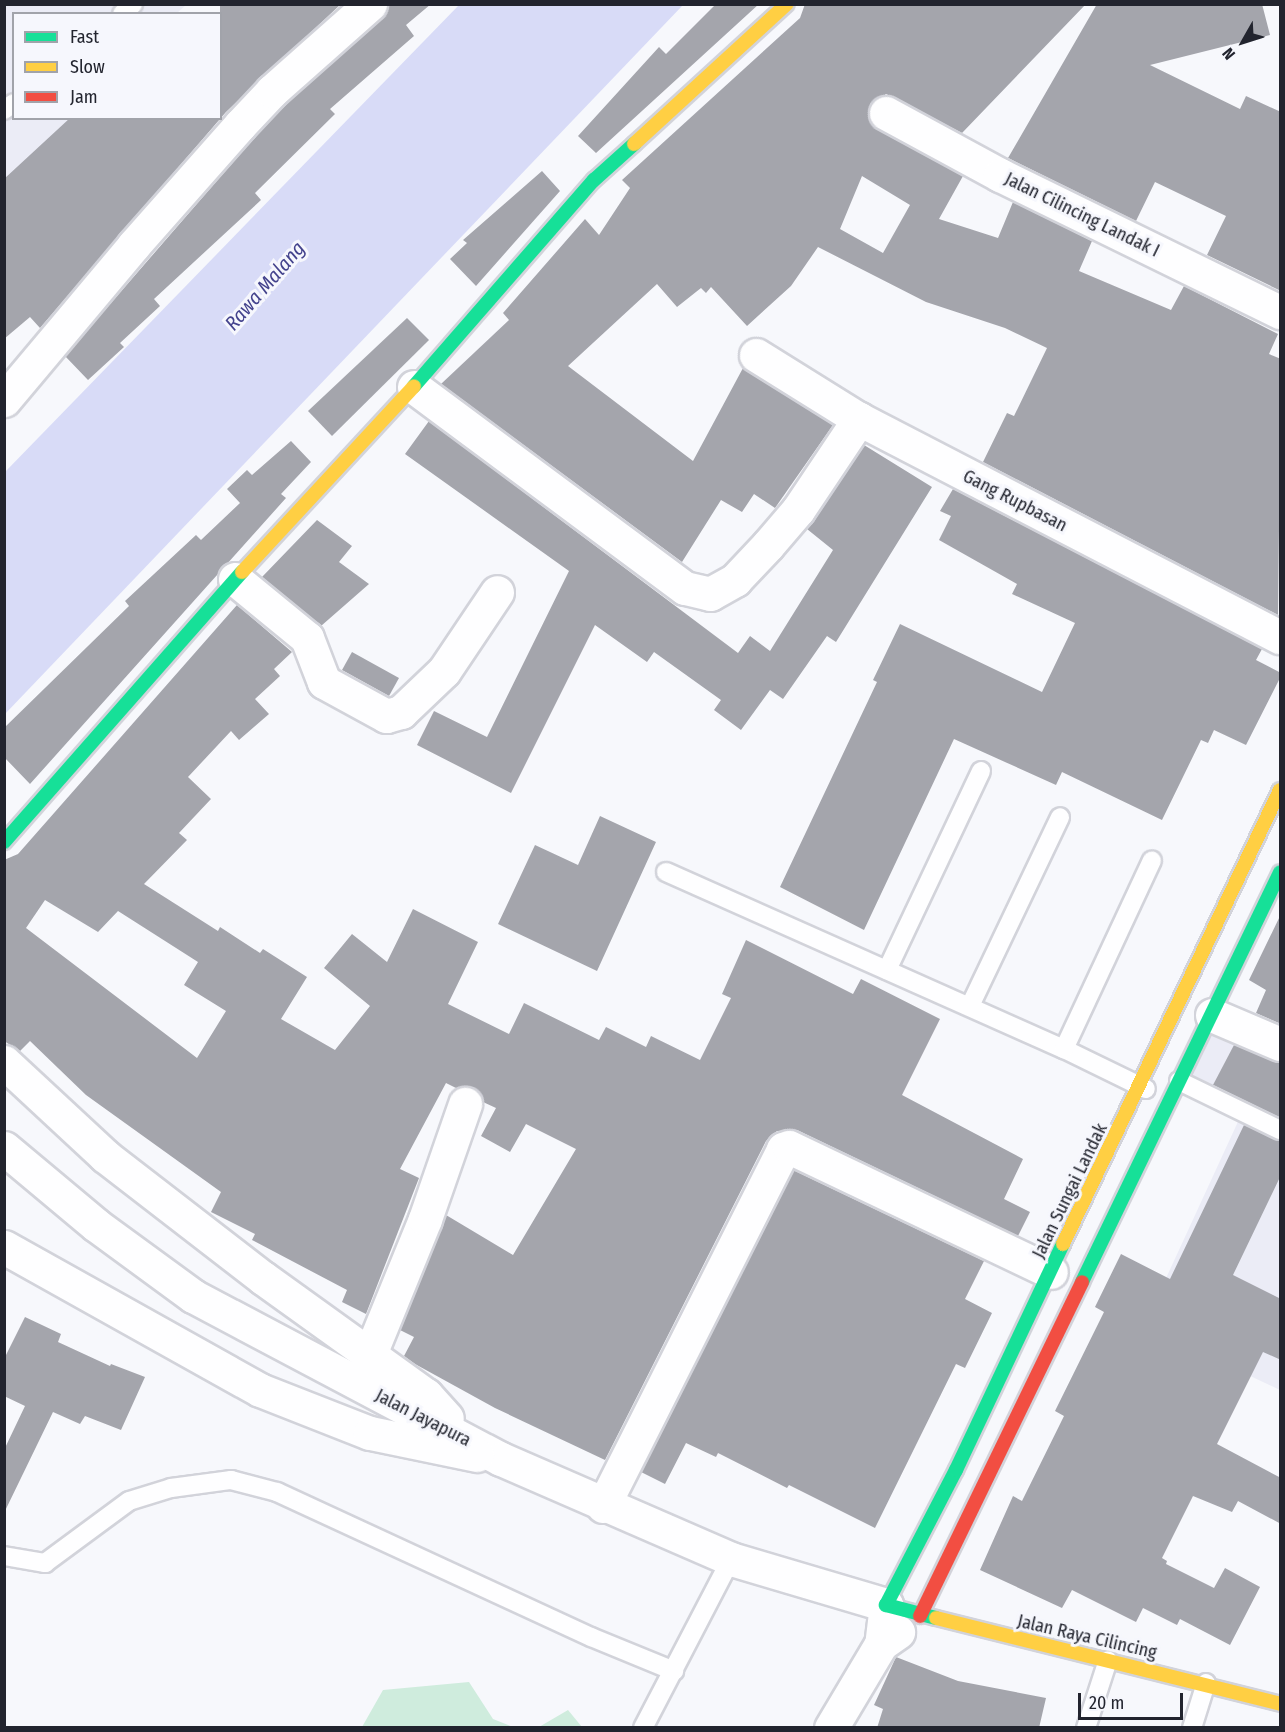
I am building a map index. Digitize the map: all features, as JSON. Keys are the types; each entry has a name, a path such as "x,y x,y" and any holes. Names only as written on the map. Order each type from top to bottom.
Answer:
{"street":[{"path":"4,400 133,246 240,125 272,91 370,4"},
{"path":"4,842 235,579 414,387 594,180 787,4"},
{"name":"Jalan Cilincing Landak I","path":"886,113 1000,175 1281,312"},
{"name":"Gang Rupbasan","path":"756,355 859,419 1281,637"},
{"path":"414,387 685,588 710,594 735,580 798,510 859,419"},
{"path":"235,579 307,638 324,682 386,716 401,712 444,671 497,592"},
{"name":"Jalan Sungai Landak","path":"920,1616 1212,1014 1263,875 1281,790"},
{"name":"Jalan Sungai Landak","path":"886,1605 1051,1272 1140,1086 1263,875"},
{"path":"1212,1014 1281,1044"},
{"path":"4,1062 105,1156 263,1278 426,1395 468,1440"},
{"path":"370,1354 425,1219 465,1104"},
{"path":"603,1506 783,1149 789,1147 1051,1272"},
{"name":"Jalan Jayapura","path":"4,1148 96,1225 168,1279 327,1368 501,1459 603,1506 731,1559 886,1605"},
{"path":"4,1247 260,1389 333,1422 441,1450 501,1459"},
{"path":"831,1728 881,1644 886,1605"},
{"name":"Jalan Raya Cilincing","path":"886,1605 920,1616 1206,1683 1281,1704"},
{"path":"881,1644 920,1616"}],"lane":[{"path":"887,970 981,771"},
{"path":"969,1006 1060,818"},
{"path":"1064,1049 1152,861"},
{"path":"666,872 969,1006 1170,1100"},
{"path":"1179,1081 1281,1130"},
{"path":"4,1556 45,1563 129,1501 171,1488 231,1480 277,1492 591,1637 674,1671"},
{"path":"643,1728 731,1559"},
{"path":"1086,1728 1108,1660"},
{"path":"1192,1728 1206,1683"}],"shaded area":[{"path":"5,5 186,5 178,12 12,12 12,120 72,120 5,188"},
{"path":"1215,1022 1280,1056 1280,1390 1144,1326 1242,1113 1185,1082"}],"green space":[{"path":"469,1682 493,1719 513,1727 362,1727 383,1690"},
{"path":"568,1710 582,1727 539,1727"}],"water":[{"name":"Rawa Malang","path":"459,5 683,5 5,714 5,472"}],"building":[{"path":"220,4 341,4 222,117 222,12 220,12"},
{"path":"388,4 431,4 406,25 414,36 330,109 335,114 255,193 261,200 154,299 160,306 120,343 124,347 88,380 65,356 285,104 382,18"},
{"path":"716,4 759,4 596,153 578,136 659,47 666,54"},
{"path":"805,4 1086,4 962,133 886,94 870,104 870,122 963,176 939,219 998,238 1013,202 1092,241 1079,271 1171,310 1184,286 1278,334 1269,354 1281,359 1278,615 983,462 1007,413 1014,416 1047,348 1005,328 926,302 818,247 791,286 747,326 711,287 706,293 701,288 677,307 657,284 568,366 693,461 743,368 833,425 775,508 754,494 742,512 721,500 682,562 441,384 509,320 503,313 585,219 599,235 630,188 622,180 800,18","holes":["862,176 910,205 883,253 840,229"]},
{"path":"1097,4 1262,4 1270,35 1150,65 1240,109 1246,96 1281,112 1281,291 1207,255 1226,216 1155,182 1136,221 1008,158"},
{"path":"68,120 219,120 40,328 30,317 4,339 4,179"},
{"path":"542,171 560,191 476,286 450,259 467,243 463,240"},
{"path":"407,318 429,340 332,436 308,411"},
{"path":"429,421 738,653 750,636 770,651 833,550 807,529 864,445 932,487 836,642 827,636 783,699 770,690 741,730 714,710 721,700 654,652 647,662 595,625 511,793 417,745 434,711 487,737 569,571 405,454"},
{"path":"291,441 311,462 281,494 286,498 30,784 4,757 4,728 129,606 125,601 196,535 201,540 240,503 227,489 247,470 252,475"},
{"path":"953,489 1262,649 1256,660 1281,673 1281,676 1246,745 1214,730 1208,743 1201,740 1162,820 1062,772 1056,785 954,739 864,930 780,887 877,682 873,680 900,624 1042,692 1075,623 1012,594 1017,584 939,540 951,516 940,511"},
{"path":"317,520 352,546 339,562 369,584 321,626 262,577"},
{"path":"237,605 292,652 274,669 280,676 255,699 269,714 239,740 231,731 188,777 211,799 179,833 187,840 144,884 218,931 220,927 260,953 263,949 307,977 281,1019 335,1050 370,1006 324,968 352,934 387,962 413,909 478,942 448,1004 509,1034 524,1003 599,1040 606,1027 646,1047 651,1036 700,1060 731,998 722,994 746,940 853,994 861,979 940,1019 902,1095 1023,1159 1004,1199 1030,1212 1018,1236 797,1130 777,1131 766,1141 605,1460 495,1408 415,1364 404,1356 414,1337 400,1330 446,1215 513,1255 576,1149 526,1124 510,1152 481,1136 496,1108 483,1102 472,1087 456,1088 446,1083 400,1169 419,1178 366,1314 342,1302 347,1290 252,1240 255,1234 211,1212 221,1192 86,1095 30,1041 20,1051 4,1041 4,860 18,854","holes":["45,900 98,932 118,911 198,962 184,985 226,1011 197,1058 26,928"]},
{"path":"352,652 399,678 389,696 342,670"},
{"path":"600,816 656,842 597,971 498,924 535,845 578,865"},
{"path":"1281,914 1281,1024 1256,1013 1266,990 1249,980"},
{"path":"1234,1045 1281,1062 1281,1118 1213,1085"},
{"path":"1244,1125 1281,1141 1281,1175 1233,1275 1281,1299 1281,1360 1263,1352 1217,1444 1281,1478 1281,1524 1238,1501 1232,1512 1193,1496 1162,1558 1167,1561 1166,1564 1214,1588 1225,1568 1260,1587 1230,1645 1180,1619 1177,1625 1143,1608 1136,1622 1072,1590 1062,1608 980,1570 1013,1496 1022,1501 1064,1416 1055,1411 1104,1312 1095,1307 1121,1254 1170,1279"},
{"path":"793,1170 984,1261 965,1299 992,1313 965,1368 956,1364 875,1528 789,1485 787,1488 718,1453 716,1457 686,1443 665,1484 641,1472"},
{"path":"25,1317 61,1334 58,1342 110,1366 111,1364 145,1377 121,1430 85,1416 80,1424 53,1412 4,1513 4,1450 25,1406 4,1396 4,1359"},
{"path":"896,1657 958,1681 1046,1698 1039,1728 877,1728 883,1709 874,1705"}],"traffic: fast":[{"path":"414,386 594,180 634,144"},
{"path":"4,842 242,572"},
{"path":"1082,1282 1280,872"},
{"path":"936,1618 886,1605 956,1470 1063,1244"}],"traffic: slow":[{"path":"634,144 787,4"},
{"path":"242,572 414,386"},
{"path":"1063,1244 1280,790"},
{"path":"936,1618 1280,1704"}],"traffic: jam":[{"path":"920,1616 1082,1282"}]}
